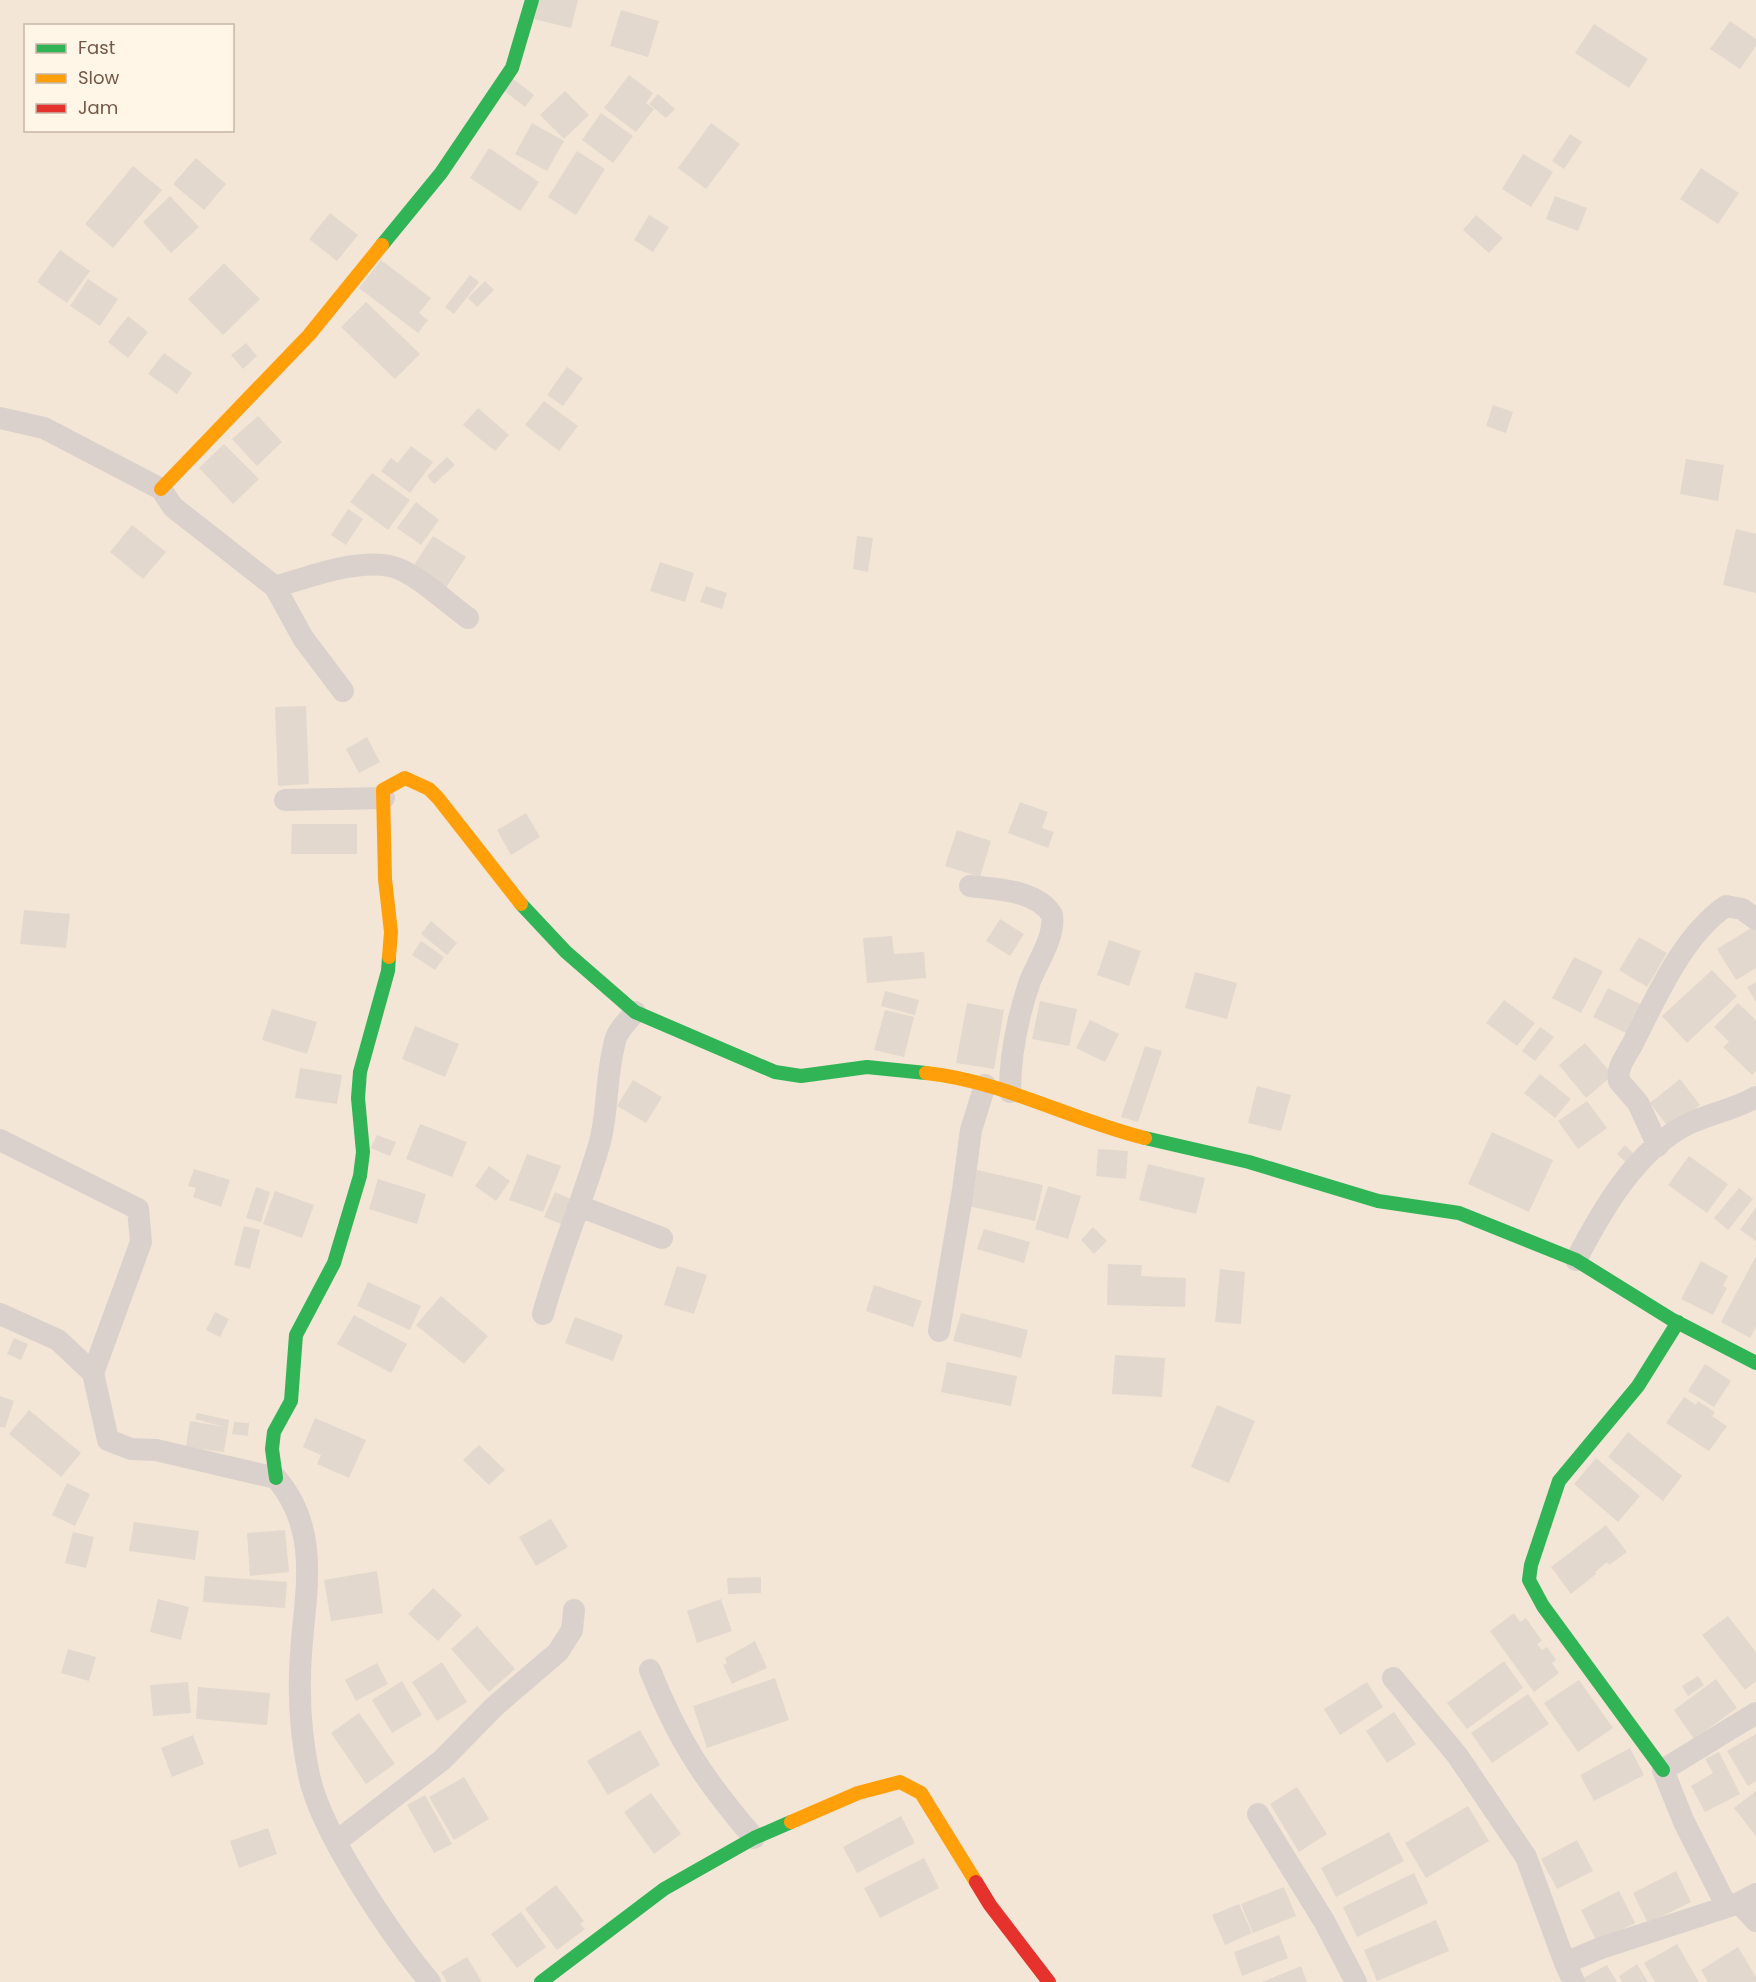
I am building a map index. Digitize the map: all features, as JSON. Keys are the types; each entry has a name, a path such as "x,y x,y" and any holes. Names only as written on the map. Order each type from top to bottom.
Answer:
{"street":[{"path":"161,489 309,335 441,172 512,68 532,0"},
{"path":"0,418 44,428 161,489 173,507 275,587 303,638 343,691"},
{"path":"275,587 340,567 389,566 408,574 468,618"},
{"path":"276,1478 272,1449 274,1432 291,1401 296,1335 334,1263 360,1176 363,1152 358,1098 360,1072 388,971 391,932 384,870 383,790 385,791 395,782 405,778 429,789 516,898 566,952 635,1012 775,1072 809,1076 867,1067 937,1074 1010,1092 1117,1131 1249,1162 1378,1201 1459,1213 1576,1260 1678,1322 1756,1363"},
{"path":"285,800 384,798"},
{"path":"970,885 1027,896 1038,901 1052,915 1051,933 1030,982 1017,1029 1010,1067 1010,1092"},
{"path":"1658,1146 1638,1103 1619,1081 1621,1064 1658,992 1696,937 1726,906 1742,909 1756,919"},
{"path":"543,1314 555,1268 572,1230 597,1151 616,1037 635,1012"},
{"path":"939,1331 971,1130 985,1085"},
{"path":"1576,1260 1592,1229 1622,1184 1658,1146 1688,1124 1737,1107 1756,1097"},
{"path":"0,1140 138,1209 141,1242 93,1373 108,1440 130,1449 156,1450 276,1478 290,1493 305,1531 308,1552 300,1675 302,1731 309,1777 324,1818 337,1841 389,1926 430,1982"},
{"path":"579,1206 662,1238"},
{"path":"0,1314 58,1340 93,1373"},
{"path":"1678,1322 1638,1386 1559,1481 1531,1565 1529,1580 1543,1606 1663,1770 1680,1806 1684,1822 1756,1921"},
{"path":"337,1841 442,1760 495,1706 558,1652 572,1630 574,1610"},
{"path":"650,1670 670,1719 693,1760 754,1838"},
{"path":"1393,1678 1457,1755 1526,1857 1569,1973 1601,1948 1741,1901"},
{"path":"1663,1770 1756,1713"},
{"path":"540,1982 664,1889 754,1838 873,1787 900,1782 921,1793 934,1810 990,1905 1049,1982"},
{"path":"1258,1814 1324,1921 1356,1982"}],"shaded area":[{"path":"0,0 1756,0 1756,1982 0,1982"}],"building":[{"path":"539,0 578,0 571,28 534,19"},
{"path":"621,10 659,21 648,57 610,46"},
{"path":"1730,21 1756,39 1756,46 1740,69 1710,49"},
{"path":"1594,24 1648,59 1629,88 1575,53"},
{"path":"629,75 653,93 646,103 654,109 636,132 604,108"},
{"path":"512,78 534,95 525,107 502,89"},
{"path":"565,91 589,115 564,139 540,115"},
{"path":"658,94 675,109 666,118 649,104"},
{"path":"601,113 633,136 613,163 582,140"},
{"path":"532,123 564,141 547,171 515,154"},
{"path":"711,123 740,144 706,189 678,168"},
{"path":"1570,134 1582,142 1564,169 1552,161"},
{"path":"489,148 539,182 520,211 470,178"},
{"path":"577,151 605,169 576,215 548,197"},
{"path":"1523,154 1553,172 1531,207 1502,189"},
{"path":"196,158 226,184 204,210 173,184"},
{"path":"133,166 162,190 113,248 85,224"},
{"path":"1701,168 1739,193 1718,224 1680,199"},
{"path":"170,196 199,227 171,253 143,222"},
{"path":"1555,196 1587,208 1578,231 1546,219"},
{"path":"330,213 358,235 337,261 309,239"},
{"path":"649,215 669,227 653,252 634,240"},
{"path":"1476,215 1503,238 1489,253 1463,230"},
{"path":"60,250 90,271 67,303 37,282"},
{"path":"381,260 431,298 419,313 428,320 418,333 359,288"},
{"path":"224,263 260,299 223,335 188,299"},
{"path":"470,275 479,282 454,314 445,307"},
{"path":"88,279 118,299 100,326 70,306"},
{"path":"485,281 494,290 477,307 468,298"},
{"path":"366,302 420,354 395,379 341,327"},
{"path":"128,316 148,332 128,358 108,342"},
{"path":"246,343 257,356 243,369 231,355"},
{"path":"164,353 192,373 177,394 148,374"},
{"path":"567,367 583,378 563,406 547,395"},
{"path":"544,401 578,426 559,451 525,425"},
{"path":"1493,405 1513,412 1506,433 1486,426"},
{"path":"478,408 509,435 495,451 463,425"},
{"path":"258,416 282,442 257,466 232,439"},
{"path":"224,444 259,479 233,504 199,468"},
{"path":"411,446 433,462 410,493 381,471 391,458 398,463"},
{"path":"447,457 455,465 434,484 427,476"},
{"path":"1686,459 1724,465 1718,501 1680,494"},
{"path":"372,473 410,500 388,530 350,502"},
{"path":"416,502 439,520 421,545 397,528"},
{"path":"348,509 363,519 346,545 331,535"},
{"path":"132,525 166,552 143,579 110,552"},
{"path":"1736,529 1756,534 1756,593 1723,585"},
{"path":"433,536 466,557 443,592 410,571"},
{"path":"857,536 873,538 868,572 853,569"},
{"path":"660,562 694,573 685,602 650,591"},
{"path":"706,586 727,593 722,609 700,602"},
{"path":"306,706 309,784 278,786 275,707"},
{"path":"367,737 380,762 359,773 346,749"},
{"path":"1020,802 1048,812 1042,828 1054,832 1048,848 1008,833"},
{"path":"526,813 540,837 511,855 497,830"},
{"path":"292,824 357,824 357,854 291,854"},
{"path":"957,830 991,841 980,877 945,866"},
{"path":"24,910 70,914 66,948 20,944"},
{"path":"1000,919 1024,934 1010,956 986,941"},
{"path":"431,921 457,943 447,955 421,934"},
{"path":"1756,925 1756,968 1736,980 1717,949"},
{"path":"892,936 894,954 924,952 926,978 867,983 863,938"},
{"path":"1639,937 1667,953 1647,987 1619,970"},
{"path":"1109,940 1141,951 1129,986 1097,975"},
{"path":"421,941 444,957 435,970 412,955"},
{"path":"1574,957 1603,971 1581,1013 1552,998"},
{"path":"1712,970 1737,996 1687,1043 1662,1016"},
{"path":"1195,972 1237,983 1227,1019 1185,1008"},
{"path":"1756,982 1756,1002 1747,987"},
{"path":"1608,988 1642,1005 1628,1034 1593,1017"},
{"path":"885,991 919,1000 915,1015 881,1006"},
{"path":"1504,1000 1535,1023 1517,1046 1486,1023"},
{"path":"1040,1001 1077,1009 1069,1046 1032,1039"},
{"path":"967,1003 1004,1010 994,1069 956,1063"},
{"path":"1738,1003 1756,1020 1756,1071 1752,1075 1723,1047 1729,1042 1714,1027"},
{"path":"272,1009 317,1022 307,1054 262,1040"},
{"path":"885,1010 914,1017 904,1057 874,1050"},
{"path":"1090,1020 1119,1034 1105,1062 1076,1048"},
{"path":"415,1026 459,1044 445,1077 402,1059"},
{"path":"1540,1027 1554,1037 1535,1061 1522,1051"},
{"path":"1585,1043 1613,1075 1586,1098 1559,1065"},
{"path":"1145,1046 1162,1051 1138,1122 1121,1117"},
{"path":"300,1068 342,1075 337,1104 295,1098"},
{"path":"1540,1074 1571,1099 1555,1118 1524,1093"},
{"path":"1680,1079 1700,1105 1669,1128 1650,1103"},
{"path":"633,1080 662,1097 646,1123 617,1106"},
{"path":"1257,1086 1291,1095 1281,1131 1248,1123"},
{"path":"1587,1101 1607,1128 1578,1149 1558,1121"},
{"path":"420,1124 467,1142 452,1177 406,1159"},
{"path":"1492,1132 1553,1160 1529,1212 1468,1184"},
{"path":"377,1135 396,1142 390,1156 371,1148"},
{"path":"1625,1145 1637,1157 1629,1165 1617,1154"},
{"path":"1098,1149 1128,1151 1126,1179 1096,1176"},
{"path":"527,1154 561,1166 543,1212 509,1200"},
{"path":"1689,1156 1728,1184 1707,1213 1668,1185"},
{"path":"1148,1164 1205,1178 1196,1214 1139,1200"},
{"path":"489,1166 510,1181 496,1201 475,1186"},
{"path":"194,1169 230,1180 221,1207 193,1197 196,1188 188,1186"},
{"path":"977,1170 1043,1185 1035,1221 968,1206"},
{"path":"378,1179 426,1194 417,1224 369,1209"},
{"path":"1048,1186 1081,1196 1068,1239 1035,1229"},
{"path":"256,1187 270,1192 261,1222 246,1218"},
{"path":"1739,1188 1753,1199 1728,1230 1714,1218"},
{"path":"275,1191 314,1205 302,1238 263,1224"},
{"path":"555,1192 571,1199 561,1224 544,1217"},
{"path":"1756,1207 1756,1241 1740,1230"},
{"path":"244,1226 260,1230 250,1269 234,1265"},
{"path":"1093,1227 1107,1241 1094,1254 1081,1240"},
{"path":"984,1229 1030,1242 1024,1263 977,1249"},
{"path":"1756,1256 1756,1327 1750,1338 1721,1322"},
{"path":"1701,1261 1728,1276 1723,1286 1727,1288 1713,1315 1681,1299"},
{"path":"1108,1264 1142,1265 1141,1276 1186,1278 1185,1307 1107,1305"},
{"path":"677,1266 707,1275 694,1314 664,1305"},
{"path":"1220,1269 1245,1272 1241,1324 1215,1322"},
{"path":"368,1282 421,1306 410,1330 357,1306"},
{"path":"874,1285 922,1301 913,1327 866,1311"},
{"path":"441,1296 488,1336 464,1364 416,1325"},
{"path":"215,1312 229,1319 220,1337 206,1330"},
{"path":"961,1313 1028,1330 1021,1358 953,1341"},
{"path":"354,1315 407,1344 391,1373 337,1344"},
{"path":"575,1317 623,1335 613,1361 565,1343"},
{"path":"14,1338 28,1344 21,1360 7,1354"},
{"path":"1115,1355 1165,1358 1162,1397 1112,1394"},
{"path":"947,1362 1017,1376 1011,1406 941,1392"},
{"path":"1705,1364 1731,1381 1714,1407 1688,1391"},
{"path":"0,1396 14,1401 5,1428 0,1427"},
{"path":"1684,1397 1696,1405 1698,1401 1715,1412 1712,1416 1727,1426 1709,1451 1666,1423"},
{"path":"1217,1405 1255,1421 1229,1483 1191,1467"},
{"path":"29,1410 81,1453 61,1477 9,1434"},
{"path":"197,1413 229,1420 224,1452 186,1447 190,1421 225,1427 195,1419"},
{"path":"315,1418 366,1440 349,1478 317,1464 321,1455 303,1447"},
{"path":"234,1422 249,1423 248,1436 232,1434"},
{"path":"1628,1432 1682,1476 1663,1501 1608,1457"},
{"path":"479,1445 505,1470 489,1485 463,1460"},
{"path":"1596,1458 1640,1496 1618,1522 1574,1484"},
{"path":"67,1483 90,1494 75,1526 52,1515"},
{"path":"551,1519 568,1547 536,1566 519,1537"},
{"path":"134,1522 199,1531 195,1560 129,1551"},
{"path":"1606,1525 1627,1552 1609,1565 1607,1562 1571,1594 1551,1567"},
{"path":"285,1530 289,1572 250,1576 247,1533"},
{"path":"73,1532 94,1537 86,1568 65,1563"},
{"path":"377,1571 383,1613 331,1621 324,1580"},
{"path":"205,1576 287,1582 285,1608 203,1602"},
{"path":"761,1577 761,1593 728,1594 727,1578"},
{"path":"433,1588 462,1615 438,1641 408,1614"},
{"path":"158,1599 189,1607 181,1640 150,1632"},
{"path":"721,1599 732,1631 697,1643 687,1611"},
{"path":"1514,1613 1520,1622 1526,1618 1542,1641 1537,1644 1542,1650 1547,1647 1556,1660 1552,1663 1559,1673 1534,1692 1490,1631"},
{"path":"1728,1616 1756,1652 1756,1681 1745,1690 1702,1635"},
{"path":"477,1626 515,1669 489,1692 451,1649"},
{"path":"755,1641 767,1668 732,1684 723,1665 727,1663 725,1658"},
{"path":"68,1649 96,1657 89,1681 61,1673"},
{"path":"1504,1661 1523,1688 1467,1729 1447,1703"},
{"path":"442,1662 467,1702 437,1721 412,1682"},
{"path":"377,1663 388,1684 356,1701 345,1680"},
{"path":"1698,1676 1704,1685 1688,1696 1682,1686"},
{"path":"775,1678 789,1720 707,1748 693,1706"},
{"path":"1716,1679 1737,1708 1694,1739 1674,1710"},
{"path":"1579,1680 1613,1728 1578,1752 1544,1703"},
{"path":"402,1681 422,1715 392,1733 372,1700"},
{"path":"188,1682 191,1713 153,1716 150,1685"},
{"path":"1367,1682 1383,1707 1340,1735 1324,1709"},
{"path":"198,1687 270,1693 267,1725 196,1719"},
{"path":"1528,1694 1549,1724 1492,1763 1471,1733"},
{"path":"1394,1712 1416,1744 1387,1763 1366,1731"},
{"path":"359,1713 395,1764 366,1784 331,1733"},
{"path":"640,1730 660,1765 608,1795 587,1761"},
{"path":"1756,1734 1756,1781 1748,1786 1727,1751"},
{"path":"193,1735 204,1764 172,1777 161,1748"},
{"path":"1630,1748 1644,1775 1594,1801 1580,1775"},
{"path":"1719,1752 1740,1794 1705,1812 1691,1786 1713,1773 1705,1759"},
{"path":"464,1777 489,1819 454,1840 429,1797"},
{"path":"1297,1787 1327,1834 1299,1852 1270,1804"},
{"path":"1756,1791 1756,1836 1734,1808"},
{"path":"651,1793 681,1834 654,1854 624,1812"},
{"path":"425,1795 452,1844 434,1853 407,1805"},
{"path":"1468,1806 1489,1841 1426,1878 1405,1843"},
{"path":"901,1816 915,1843 857,1873 843,1847"},
{"path":"268,1828 277,1854 239,1868 230,1841"},
{"path":"1389,1832 1404,1861 1336,1897 1321,1868"},
{"path":"1577,1840 1593,1871 1557,1889 1541,1859"},
{"path":"924,1858 939,1888 880,1918 864,1888"},
{"path":"1676,1871 1691,1902 1648,1923 1633,1893"},
{"path":"1414,1873 1428,1903 1357,1937 1343,1907"},
{"path":"556,1885 584,1921 580,1924 585,1929 557,1950 525,1909"},
{"path":"1284,1887 1296,1916 1253,1933 1241,1904"},
{"path":"1619,1891 1635,1923 1597,1942 1581,1910"},
{"path":"1239,1904 1252,1933 1225,1945 1212,1915"},
{"path":"521,1912 546,1947 517,1968 491,1934"},
{"path":"1436,1920 1449,1951 1377,1981 1364,1950"},
{"path":"1279,1935 1288,1958 1242,1976 1234,1952"},
{"path":"1677,1944 1699,1982 1655,1982 1644,1963"},
{"path":"1738,1947 1756,1977 1756,1982 1708,1982 1701,1970"},
{"path":"467,1957 482,1982 447,1982 441,1972"},
{"path":"1637,1964 1648,1982 1622,1982 1619,1976"},
{"path":"1607,1965 1617,1982 1585,1982 1583,1978"},
{"path":"1301,1966 1307,1982 1262,1982"}],"traffic: fast":[{"path":"382,245 441,173 512,68 532,0"},
{"path":"521,904 566,952 635,1012 775,1072 801,1076 867,1067 926,1073"},
{"path":"276,1478 272,1449 274,1432 291,1401 296,1335 334,1263 360,1176 363,1152 358,1098 360,1072 388,971 389,957"},
{"path":"1145,1138 1249,1162 1378,1201 1459,1213 1576,1260 1671,1319 1756,1363"},
{"path":"1663,1770 1543,1606 1529,1580 1531,1565 1559,1481 1638,1386 1678,1322"},
{"path":"541,1982 664,1889 754,1838 791,1822"}],"traffic: slow":[{"path":"161,489 309,335 382,245"},
{"path":"389,957 391,932 385,879 383,790 405,778 429,789 438,798 521,904"},
{"path":"926,1073 954,1077 1010,1092 1145,1138"},
{"path":"791,1822 858,1793 900,1782 921,1793 976,1882"}],"traffic: jam":[{"path":"976,1882 990,1905 1049,1982"}]}
